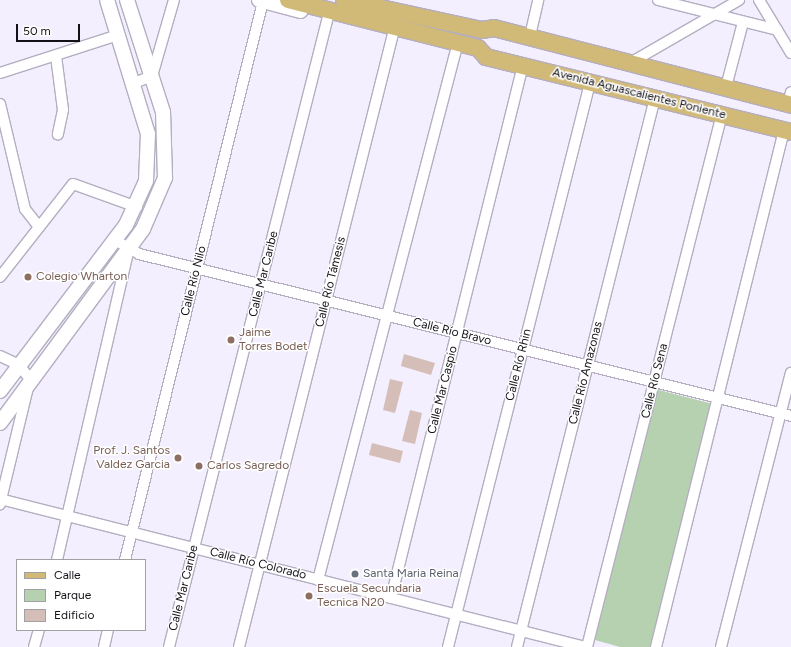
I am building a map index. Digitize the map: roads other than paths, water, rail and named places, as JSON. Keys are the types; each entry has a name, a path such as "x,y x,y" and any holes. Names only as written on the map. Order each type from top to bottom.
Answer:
{"main road":[{"path":"0,391 115,240 137,207 146,181 148,134 134,83 107,0"},
{"path":"0,423 30,379 129,250 153,212 165,178 163,112 127,0"},
{"name":"Avenida Aguascalientes Poniente","path":"261,0 456,50 523,65 590,83 787,131"},
{"name":"Avenida Aguascalientes Poniente","path":"288,0 478,48 486,57"},
{"path":"344,0 482,30 494,28"},
{"path":"380,0 530,36 726,87 790,100"}],"street":[{"path":"134,83 152,76 174,0"},
{"name":"Calle Río Nilo","path":"125,559 261,0"},
{"path":"530,36 538,0"},
{"path":"658,0 777,30"},
{"path":"630,63 716,15 739,0"},
{"path":"759,0 791,54"},
{"name":"Calle Mar Caribe","path":"169,647 328,18"},
{"path":"726,87 743,22"},
{"name":"Calle Río Támesis","path":"239,647 393,34"},
{"path":"0,73 118,35"},
{"path":"318,580 456,50"},
{"path":"56,56 64,110 58,134"},
{"name":"Calle Mar Caspio","path":"391,598 523,65"},
{"name":"Calle Río Rhin","path":"448,647 590,83"},
{"name":"Calle Río Amazonas","path":"517,647 655,98"},
{"path":"0,104 25,209 39,227"},
{"name":"Calle Río Sena","path":"586,647 722,114"},
{"path":"656,647 787,131"},
{"path":"0,277 73,184 137,207"},
{"name":"Calle Río Bravo","path":"115,240 129,250 197,268 791,416"},
{"path":"57,559 129,250"},
{"path":"0,356 19,365 30,379 0,501"},
{"path":"721,647 791,374"},
{"name":"Calle Río Colorado","path":"0,501 194,548 586,647"},
{"path":"34,647 39,631"},
{"path":"104,647 108,631"}],"place":[{"name":"Colegio Wharton","path":"28,277"},
{"name":"Jaime Torres Bodet","path":"231,340"},
{"name":"Prof. J. Santos Valdez Garcia","path":"178,458"},
{"name":"Carlos Sagredo","path":"199,466"},
{"name":"Santa Maria Reina","path":"355,574"},
{"name":"Escuela Secundaria Tecnica N20","path":"309,596"}]}
